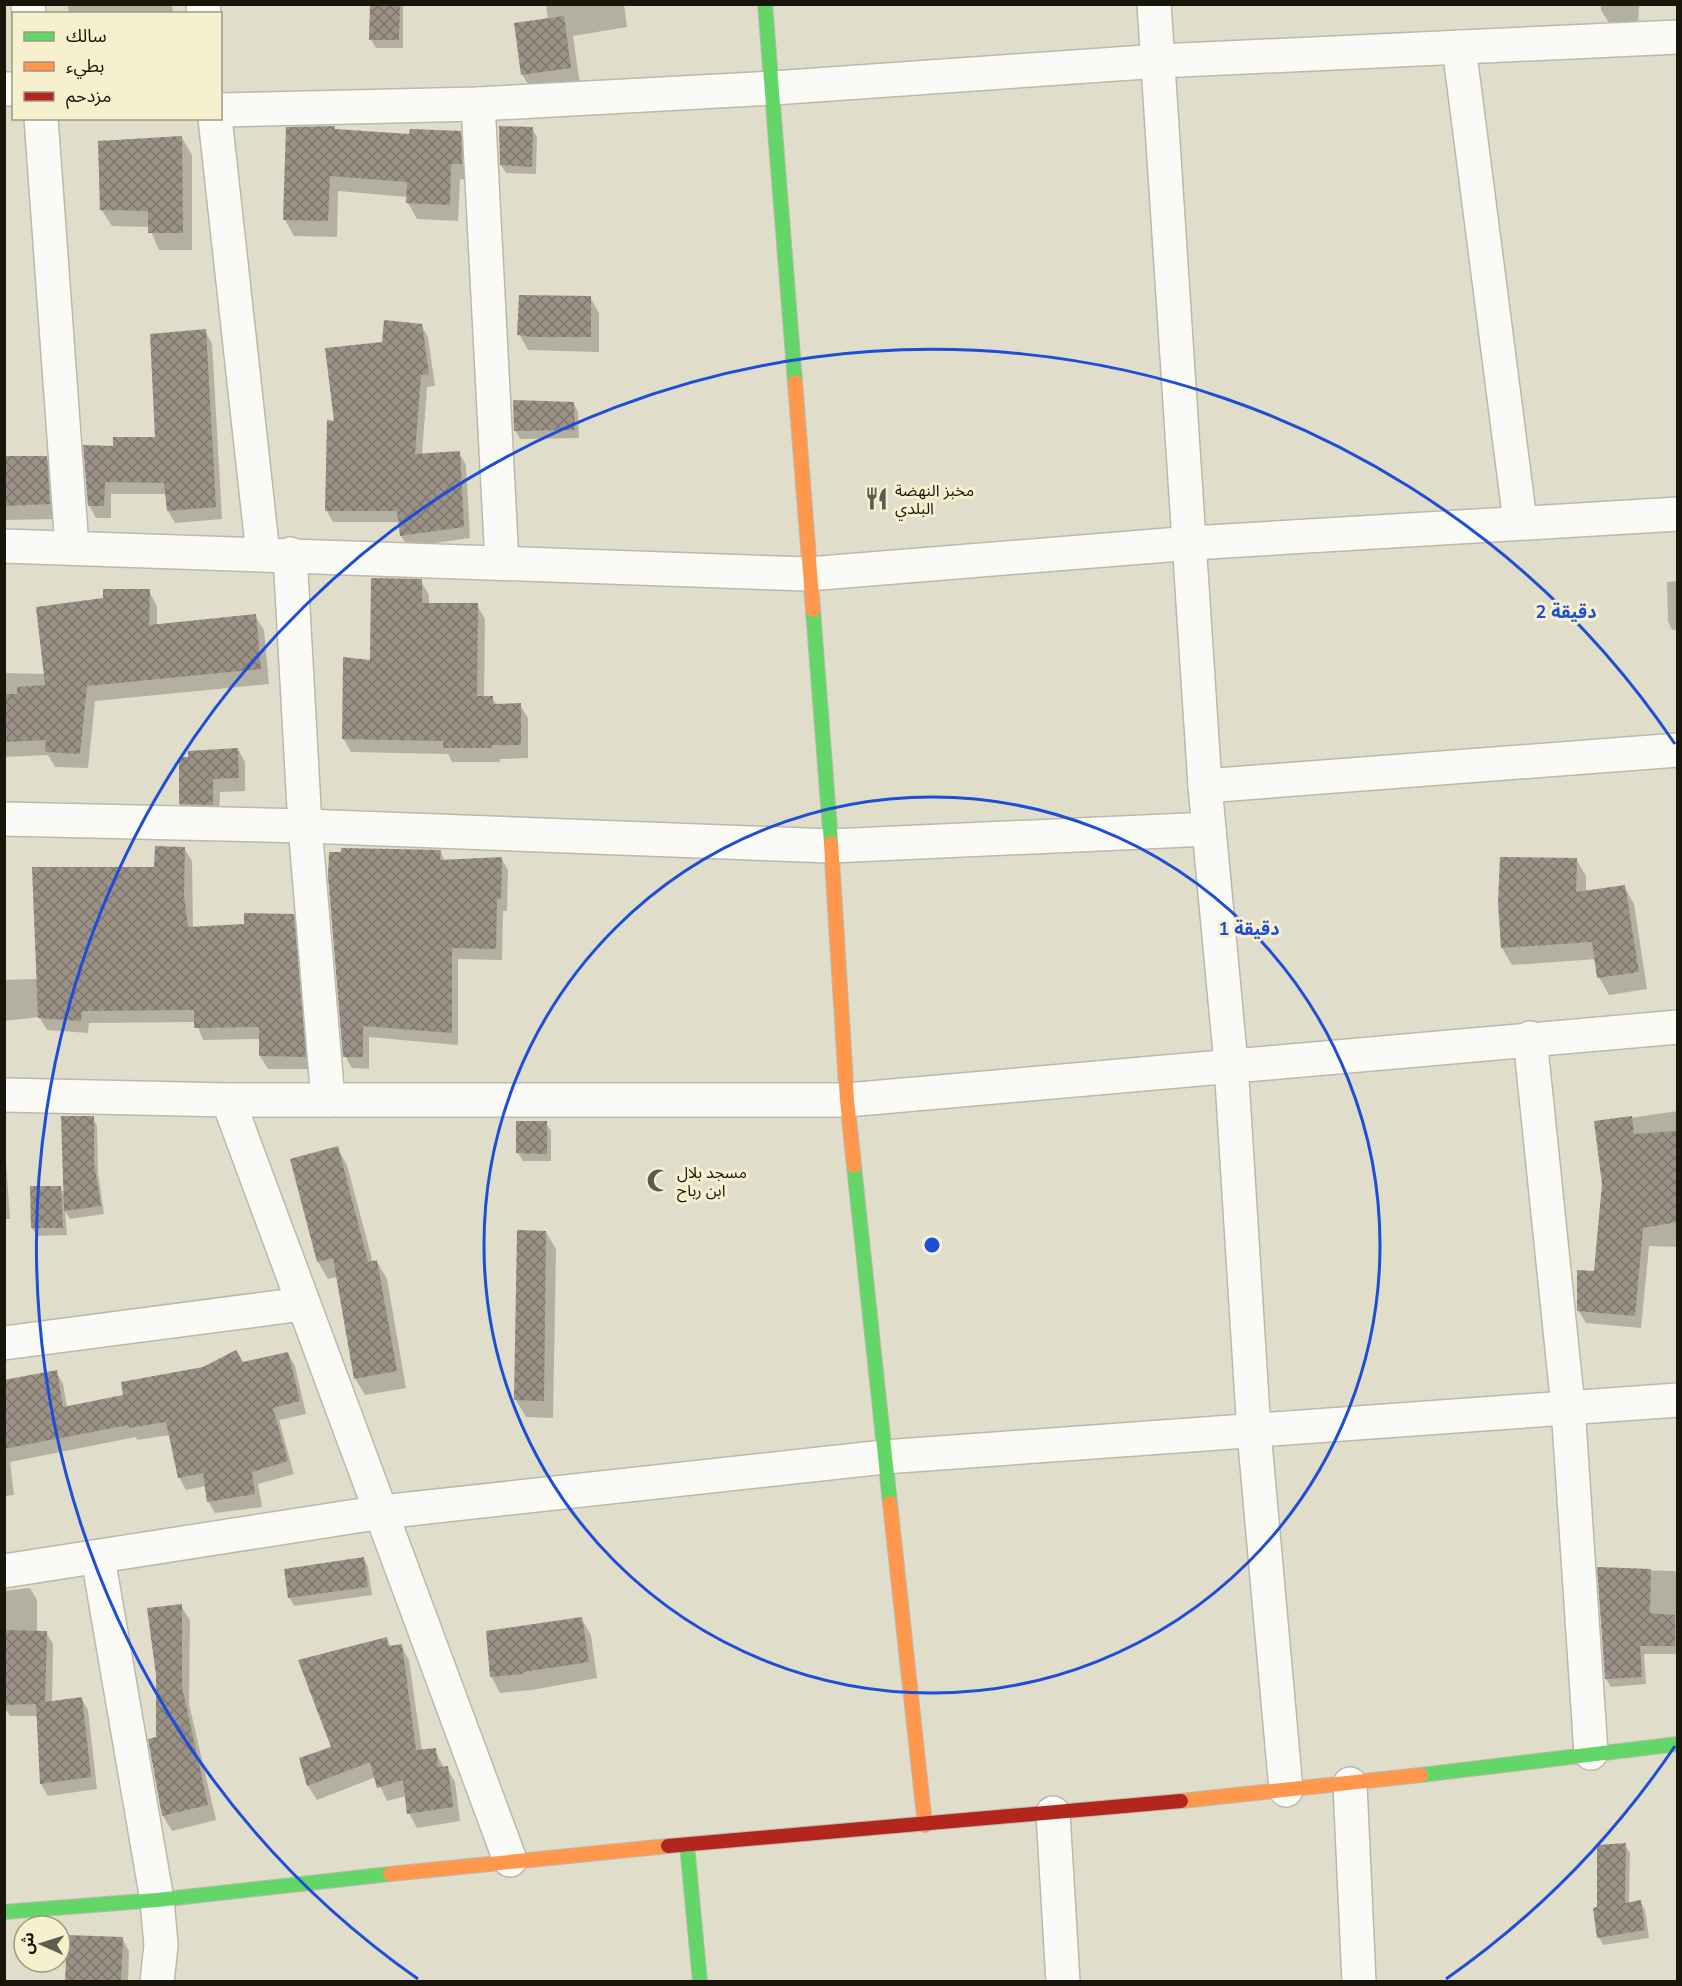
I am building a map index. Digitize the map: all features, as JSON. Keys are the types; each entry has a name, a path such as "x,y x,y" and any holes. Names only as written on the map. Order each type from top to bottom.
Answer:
{"street":[{"path":"765,4 831,846 847,1100 925,1825"},
{"path":"1154,4 1160,61 1192,543 1205,786 1231,1064 1254,1432 1286,1790"},
{"path":"222,110 478,104 773,88 1160,61 1677,37"},
{"path":"1459,47 1520,521"},
{"path":"478,104 502,563"},
{"path":"41,120 72,547"},
{"path":"215,120 277,554 305,826 328,1100"},
{"path":"4,546 808,574 1192,543 1520,521 1677,514"},
{"path":"1205,786 1677,750"},
{"path":"4,819 305,826 831,846 1209,829"},
{"path":"4,1095 228,1100 847,1100 1231,1064 1677,1027"},
{"path":"1530,1038 1568,1407 1591,1753"},
{"path":"228,1100 510,1860"},
{"path":"4,1343 302,1304"},
{"path":"4,1571 382,1512 884,1457 1677,1400"},
{"path":"98,1558 157,1900 160,1945 157,1982"},
{"path":"4,1912 157,1900 510,1860 1053,1814 1350,1784 1677,1744"},
{"path":"1350,1784 1359,1982"},
{"path":"1053,1814 1063,1982"},
{"path":"687,1845 700,1982"}],"building":[{"path":"370,4 400,4 399,40 369,40"},
{"path":"564,16 571,68 521,75 514,23"},
{"path":"335,126 335,129 409,134 410,129 461,131 462,164 451,164 450,205 406,203 407,182 330,176 328,221 283,220 286,127"},
{"path":"499,126 533,127 532,167 500,165"},
{"path":"182,136 183,233 148,233 148,211 100,210 98,141"},
{"path":"519,295 591,296 591,337 517,335"},
{"path":"384,320 422,324 429,374 421,375 415,454 460,451 464,527 400,536 397,511 325,511 327,420 334,421 325,348 382,342"},
{"path":"206,329 216,507 167,511 164,483 105,482 104,506 88,506 83,445 113,446 113,437 155,437 150,334"},
{"path":"513,400 574,402 575,430 514,431"},
{"path":"4,456 47,456 50,504 4,506"},
{"path":"371,578 422,579 422,603 478,603 477,696 493,696 493,704 521,703 521,745 492,745 492,748 443,748 443,741 342,739 343,657 370,660"},
{"path":"103,589 150,589 149,625 256,614 261,669 87,686 80,754 45,752 46,740 4,742 4,694 17,694 17,687 45,685 36,607 103,598"},
{"path":"238,748 239,778 213,779 213,805 179,804 179,757 188,757 188,751"},
{"path":"155,846 185,847 184,894 188,927 244,924 244,913 294,914 306,1057 259,1056 259,1027 194,1028 194,1010 82,1011 81,1021 38,1018 32,867 154,867"},
{"path":"341,848 441,850 440,860 502,857 501,899 497,899 496,949 452,948 452,1033 363,1026 363,1057 343,1057 328,876 329,852 341,852"},
{"path":"1500,857 1577,858 1576,892 1625,885 1639,972 1597,978 1592,942 1501,948 1498,903"},
{"path":"61,1116 94,1116 94,1163 101,1206 64,1211"},
{"path":"1632,1116 1634,1134 1677,1131 1677,1222 1643,1228 1635,1316 1577,1311 1577,1270 1594,1271 1602,1184 1594,1121"},
{"path":"516,1121 547,1121 547,1154 516,1153"},
{"path":"338,1146 368,1262 377,1260 397,1371 354,1379 333,1258 317,1262 290,1159"},
{"path":"30,1186 61,1186 63,1228 31,1228"},
{"path":"517,1230 546,1231 544,1401 514,1400"},
{"path":"236,1350 243,1362 288,1352 300,1401 273,1408 288,1461 252,1472 255,1494 207,1502 203,1473 178,1478 166,1422 129,1428 128,1425 4,1449 4,1380 57,1370 63,1407 123,1395 121,1382 203,1367"},
{"path":"364,1557 368,1587 288,1598 284,1569"},
{"path":"1597,1567 1651,1569 1650,1613 1675,1615 1675,1646 1640,1646 1642,1677 1605,1679"},
{"path":"182,1604 182,1687 208,1805 162,1816 148,1739 156,1737 156,1675 147,1608"},
{"path":"582,1617 589,1662 523,1672 523,1674 490,1677 486,1631"},
{"path":"4,1630 47,1631 45,1702 82,1697 91,1777 40,1784 36,1704 4,1705"},
{"path":"387,1637 389,1646 402,1644 416,1750 436,1748 438,1767 448,1766 453,1807 407,1814 403,1780 377,1788 370,1762 307,1786 299,1758 331,1747 298,1660"},
{"path":"1626,1843 1625,1903 1641,1900 1645,1930 1597,1938 1593,1908 1597,1907 1597,1845"},
{"path":"72,1935 123,1937 121,1982 65,1982 65,1974 72,1974"}],"traffic: fast":[{"path":"765,4 795,382"},
{"path":"813,610 831,843"},
{"path":"854,1166 890,1503"},
{"path":"1421,1775 1678,1744"},
{"path":"687,1845 700,1982"},
{"path":"4,1912 157,1900 390,1874"}],"traffic: slow":[{"path":"795,382 813,610"},
{"path":"831,843 847,1100 854,1166"},
{"path":"890,1503 925,1825"},
{"path":"1181,1801 1421,1775"},
{"path":"390,1874 668,1846"}],"traffic: jam":[{"path":"668,1846 1181,1801"}],"place":[{"name":"مخبز النهضة البلدي","path":"877,499"},
{"name":"مسجد بلال ابن رباح","path":"659,1181"}]}
